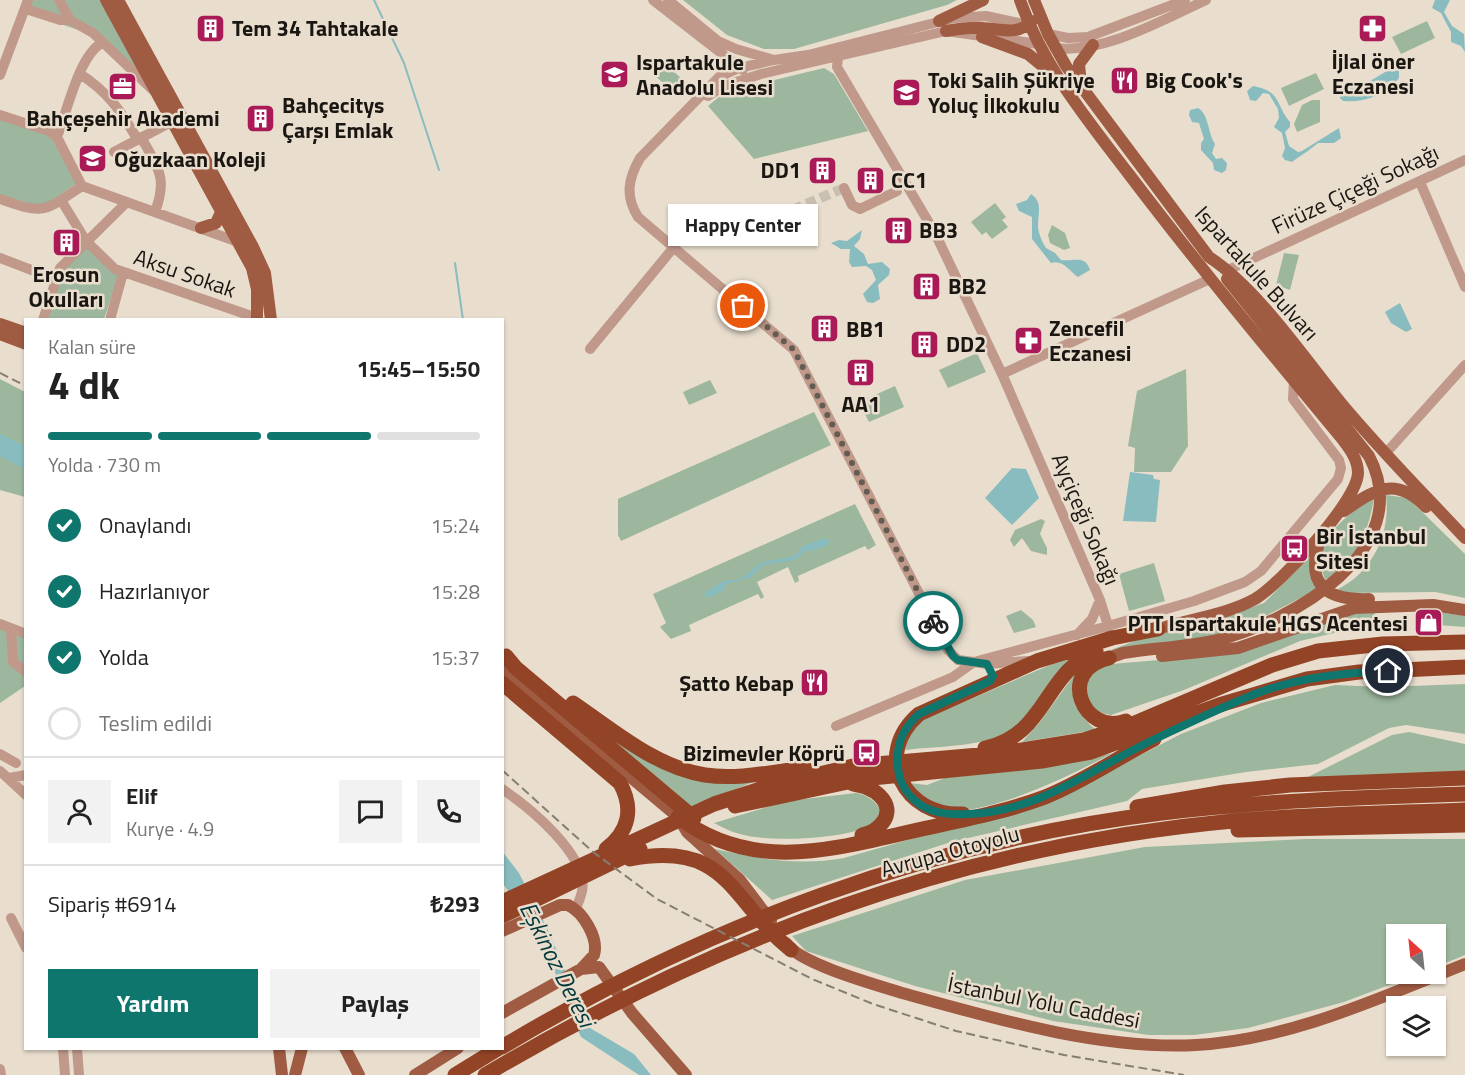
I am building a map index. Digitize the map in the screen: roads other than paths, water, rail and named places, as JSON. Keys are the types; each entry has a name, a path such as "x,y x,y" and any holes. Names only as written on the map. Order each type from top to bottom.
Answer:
{"highway":[{"path":"992,813 953,815 927,809 912,798 903,785 897,759 903,731 919,714 1037,661 1110,632 1158,629"},
{"path":"504,660 657,758 690,771 734,776 853,766 890,769 911,767 1007,741 1024,730 1076,661 1095,651 1158,629"},
{"path":"955,756 1044,748 1084,740 1175,707 1272,665 1318,651 1383,644 1465,642"},
{"path":"1109,658 1093,664 1081,679 1080,697 1088,712 1108,723 1122,723 1157,709 1175,707"},
{"path":"504,660 683,809 700,822 730,837 764,844 801,845 862,835 879,828 886,812 882,798 869,788 846,782"},
{"path":"678,817 699,832 734,847 789,853 842,847 992,813 1045,797 1077,783 1156,738 1273,688 1334,674 1465,667"},
{"path":"504,685 614,777 620,783 628,803 626,826 620,838 507,911"},
{"path":"911,767 944,771 1042,761 1091,752 1219,705 1238,701"},
{"path":"581,865 730,802 853,766"},
{"path":"507,911 618,862 730,802 846,782 890,769"},
{"path":"995,844 1048,825 1225,792 1290,785 1465,778"},
{"name":"Avrupa Otoyolu","path":"504,1046 634,976 788,908 881,874 995,844 1160,813 1313,800 1465,794"},
{"name":"Avrupa Otoyolu","path":"485,1075 646,987 794,923 901,885 981,864 1098,839 1160,830 1263,819 1465,810"},
{"path":"1160,830 1465,825"},
{"path":"618,862 668,855 695,860 709,867 736,888 775,937 791,950"},
{"name":"Avrupa Otoyolu","path":"455,1075 498,1050"}],"main road":[{"path":"106,0 252,268 257,289 257,318"},
{"path":"118,0 253,247 265,273 270,318"},
{"path":"942,26 983,0"},
{"name":"Ispartakule Bulvarı","path":"1020,0 1028,25 1056,77 1210,279 1343,440 1358,470 1356,482 1337,514"},
{"path":"942,26 982,27 1014,32 1028,25 1035,4"},
{"name":"Ispartakule Bulvarı","path":"1035,4 1055,48 1082,89 1209,257 1228,270 1386,453 1454,526"},
{"path":"1028,25 1048,34"},
{"path":"982,37 1028,54 1056,77"},
{"path":"1038,44 1055,48"},
{"path":"1082,89 1079,64 1093,45"},
{"path":"201,228 216,223 222,210"},
{"path":"1109,658 1122,654 1217,640 1276,618 1329,585 1355,562 1365,550 1376,518 1377,484 1369,456 1209,257"},
{"path":"0,324 24,332"},
{"path":"0,334 24,343"},
{"path":"1158,629 1253,600 1278,581 1337,514 1372,492 1392,489 1414,496 1436,516 1454,526 1465,538"},
{"path":"1325,528 1314,564 1315,573 1322,586 1337,597 1381,599 1402,606"},
{"path":"1109,658 1238,648 1260,642 1336,612 1354,608 1465,605"},
{"path":"1451,607 1465,610"},
{"path":"504,660 678,817 687,832 745,885 791,950"},
{"path":"507,911 551,910 568,904 576,909 583,918 596,949 594,956 578,973"},
{"name":"İstanbul Yolu Caddesi","path":"791,950 860,979 951,1006 1078,1035 1158,1045 1196,1045 1234,1041 1285,1030 1465,964"},
{"path":"504,1012 578,973 599,967 632,1013 686,1075"},
{"path":"279,1050 282,1075"},
{"path":"296,1075 302,1050"},
{"path":"346,1050 359,1075"},
{"path":"353,1050 367,1075"},
{"path":"405,1075 443,1050"},
{"path":"415,1075 455,1050"}],"street":[{"path":"59,0 70,20"},
{"path":"652,0 739,68 761,74"},
{"path":"668,0 718,41 774,60"},
{"path":"1048,34 1068,38 1088,37 1185,0"},
{"path":"1055,48 1078,48 1093,45 1133,32 1206,0"},
{"path":"0,75 27,4 60,20 70,20 93,33 158,94"},
{"path":"691,108 724,86 761,74 838,58 851,52 942,26"},
{"path":"1037,661 987,664 958,660 948,650 794,350 638,217 628,198 633,170 640,158 719,77 739,68 942,26 982,37 1038,44"},
{"path":"57,137 80,74 94,47 102,43"},
{"path":"718,52 719,77"},
{"name":"Ayçiçeği Sokağı","path":"838,58 837,67 935,233 1002,374 1100,600 1092,619 1077,635"},
{"path":"80,74 97,85 113,101 162,176 163,191 155,212"},
{"path":"0,115 49,131 57,137 82,186 253,247"},
{"path":"114,152 173,121"},
{"name":"Firüze Çiçeği Sokağı","path":"1228,270 1465,160"},
{"path":"1420,182 1465,287"},
{"path":"0,199 33,210 41,210 82,186"},
{"path":"843,188 852,205 860,209 897,192"},
{"name":"Aksu Sokak","path":"61,200 86,242 115,269 254,318"},
{"path":"44,318 60,268 127,202"},
{"path":"590,349 674,248"},
{"path":"0,258 55,279"},
{"path":"114,318 123,273"},
{"path":"1002,374 1210,279"},
{"path":"1386,453 1465,365"},
{"path":"836,726 953,677 974,662 1077,635 1110,632 1228,590 1256,576 1338,479 1341,468 1339,460 1293,399 1294,381"},
{"path":"1100,600 1110,632"},
{"path":"0,624 24,633"},
{"path":"11,629 13,662 24,670"},
{"path":"987,664 993,676 990,681"},
{"path":"0,754 16,763"},
{"path":"4,775 24,775"},
{"path":"4,775 24,793"},
{"path":"504,791 533,813 573,856 579,869 583,891 576,909"},
{"path":"10,918 24,944"},
{"path":"63,1050 64,1075"},
{"path":"77,1050 79,1075"},
{"path":"0,1069 1,1075"}],"water":[{"path":"1435,0 1450,0 1444,12 1452,26 1464,34 1465,52 1461,46 1451,42 1451,32 1441,13 1432,8"},
{"path":"1392,68 1399,70 1399,78 1388,89 1374,97 1359,101 1343,101 1340,98 1341,91 1365,84"},
{"path":"1253,86 1269,91 1277,100 1290,122 1290,127 1285,132 1289,146 1298,152 1339,128 1341,138 1334,143 1318,143 1292,162 1285,160 1282,156 1285,148 1282,133 1274,127 1279,118 1278,109 1269,94 1263,93 1256,101 1250,100 1247,91"},
{"path":"1198,108 1206,119 1215,144 1212,153 1216,159 1222,158 1227,163 1226,170 1222,173 1214,170 1213,163 1201,150 1201,143 1204,139 1199,123 1192,122 1189,115 1190,110"},
{"path":"1031,194 1038,204 1038,228 1046,248 1061,260 1082,260 1090,270 1078,277 1062,264 1051,263 1032,239 1032,217 1019,211 1016,204 1027,200"},
{"path":"862,230 860,239 854,246 864,254 868,264 882,262 890,269 889,275 878,285 880,299 873,303 867,302 863,294 876,280 872,270 866,266 852,267 849,262 850,249 841,249 831,243 839,240 847,241"},
{"path":"1400,303 1412,329 1406,332 1391,323 1385,312"},
{"path":"0,434 24,446 24,468 0,456"},
{"path":"1012,468 1026,469 1039,498 1012,525 985,498"},
{"path":"1130,472 1153,475 1154,479 1160,480 1156,522 1123,521"},
{"path":"825,538 830,541 828,545 811,551 806,550 795,560 763,565 750,578 726,584 724,590 708,598 704,593 724,581 741,579 760,563 795,556 803,546"},
{"name":"Eşkinoz Deresi","path":"504,854 519,873 547,928 590,1028 634,1054 651,1075 639,1075 581,1037 562,994 550,956 533,924 504,885"}],"waterway":[{"path":"374,0 404,63 439,170"},
{"path":"455,263 463,318"}],"tunnel":[{"path":"771,234 764,222 844,188"}],"railway":[{"path":"0,373 24,385"},
{"path":"504,772 593,852 657,899 812,979 873,1004 956,1031 1064,1055 1184,1075"}],"place":[{"name":"Tem 34 Tahtakale","path":"211,28"},
{"name":"İjlal öner Eczanesi","path":"1373,29"},
{"name":"Ispartakule Anadolu Lisesi","path":"615,75"},
{"name":"Big Cook's","path":"1124,80"},
{"name":"Bahçeşehir Akademi","path":"123,86"},
{"name":"Toki Salih Şükriye Yoluç İlkokulu","path":"907,93"},
{"name":"Bahçecitys Çarşı Emlak","path":"261,118"},
{"name":"Oğuzkaan Koleji","path":"93,159"},
{"name":"DD1","path":"822,170"},
{"name":"CC1","path":"870,180"},
{"name":"BB3","path":"898,230"},
{"name":"Erosun Okulları","path":"66,242"},
{"name":"BB2","path":"927,286"},
{"name":"Happy Center","path":"743,306"},
{"name":"BB1","path":"825,329"},
{"name":"Zencefil Eczanesi","path":"1028,341"},
{"name":"DD2","path":"925,344"},
{"name":"AA1","path":"861,372"},
{"name":"Bir İstanbul Sitesi","path":"1295,549"},
{"name":"PTT Ispartakule HGS Acentesi","path":"1429,623"},
{"name":"Şatto Kebap","path":"815,683"},
{"name":"Bizimevler Köprü","path":"866,753"}]}
